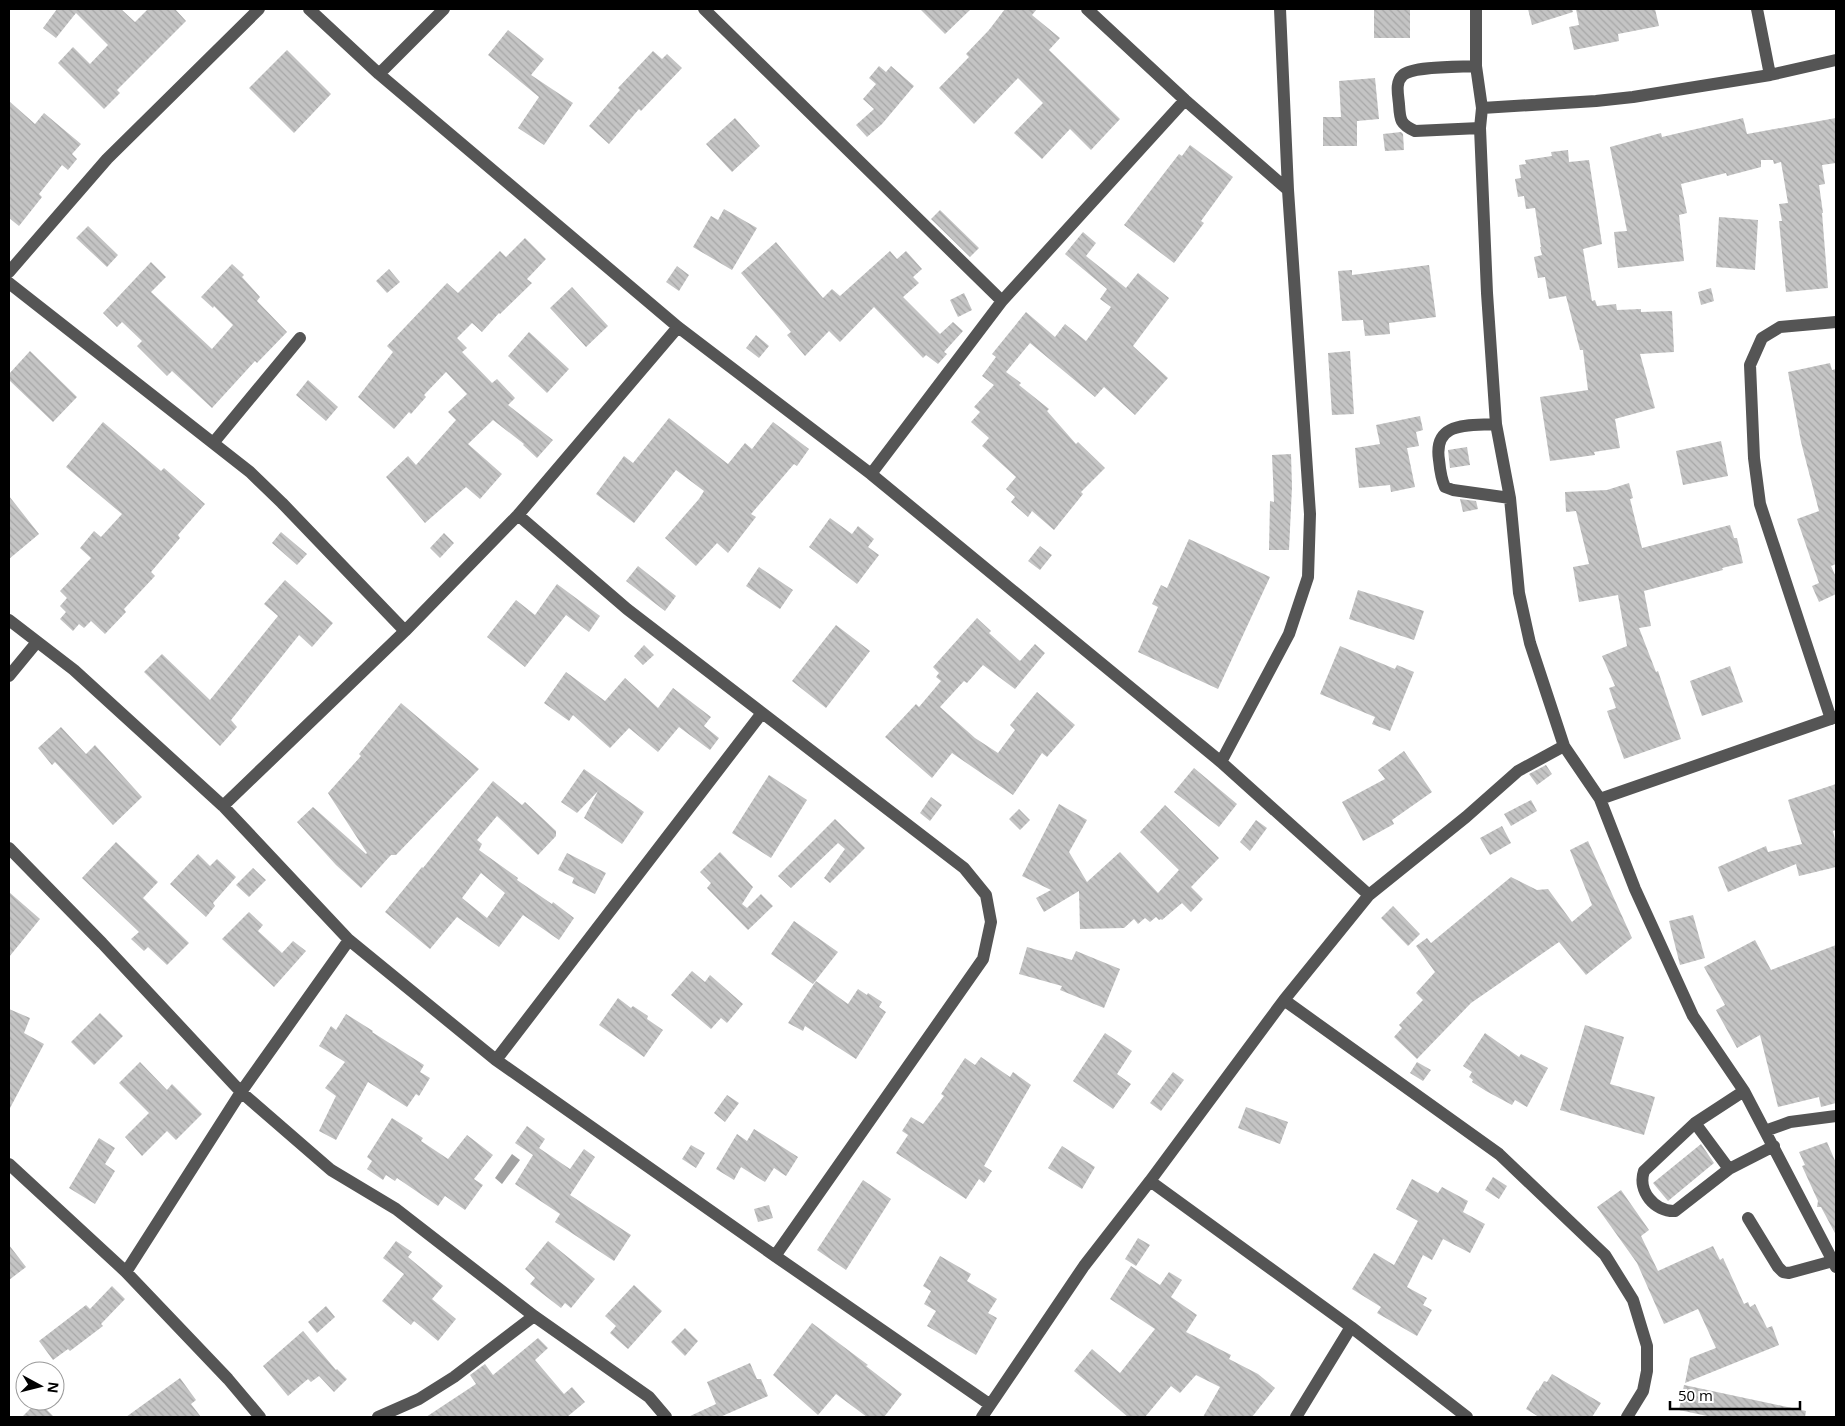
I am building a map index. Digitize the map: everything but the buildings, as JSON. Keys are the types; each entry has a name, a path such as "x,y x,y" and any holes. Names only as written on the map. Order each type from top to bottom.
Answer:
{"street":[{"path":"9,272 107,159 259,9"},
{"path":"309,9 379,74 678,327 871,474 1222,762 1369,896"},
{"path":"379,74 444,9"},
{"path":"704,9 1002,300"},
{"path":"1087,9 1185,100 1288,190"},
{"path":"1222,762 1289,634 1308,577 1310,514 1288,190 1280,9"},
{"path":"1476,9 1476,66 1482,108 1480,128 1487,293 1496,424 1510,498 1519,593 1530,643 1564,746 1600,799 1635,889 1692,1016 1744,1091 1835,1264 1789,1273 1783,1272 1748,1218"},
{"path":"1757,9 1770,74"},
{"path":"1482,108 1605,100 1770,74 1836,60"},
{"path":"1476,66 1412,70 1403,75 1398,86 1400,121 1415,131 1480,128"},
{"path":"871,474 1002,300 1185,100"},
{"path":"9,283 250,472 405,631"},
{"path":"1600,799 1834,718 1760,504 1754,458 1750,365 1762,338 1780,328 1836,322"},
{"path":"224,806 405,631 518,515 678,327"},
{"path":"214,442 300,338"},
{"path":"1496,424 1456,427 1443,434 1437,448 1442,481 1445,487 1453,490 1510,498"},
{"path":"518,515 627,609 964,868 986,896 991,922 984,958 775,1256"},
{"path":"9,620 74,670 224,806 349,940 496,1060 989,1404"},
{"path":"9,676 37,642"},
{"path":"496,1060 762,713"},
{"path":"982,1417 1084,1266 1150,1181 1284,1000 1369,896 1466,817 1518,771 1564,746"},
{"path":"9,848 102,943 241,1092 331,1170 396,1210 534,1316 649,1397 666,1417"},
{"path":"126,1272 241,1092 349,940"},
{"path":"1284,1000 1499,1154 1605,1255 1633,1300 1647,1346 1647,1371 1643,1391 1627,1417"},
{"path":"1744,1091 1695,1123 1644,1171 1641,1180 1643,1189 1657,1208 1666,1212 1675,1211 1729,1169 1774,1146"},
{"path":"1765,1131 1790,1122 1836,1116"},
{"path":"1695,1123 1729,1169"},
{"path":"9,1164 126,1272 228,1379 260,1417"},
{"path":"1150,1181 1351,1327 1467,1417"},
{"path":"378,1417 419,1399 454,1376 534,1316"},
{"path":"1296,1417 1351,1327"}],"shaded area":[{"path":"512,1154 520,1160 502,1184 495,1178"}]}
